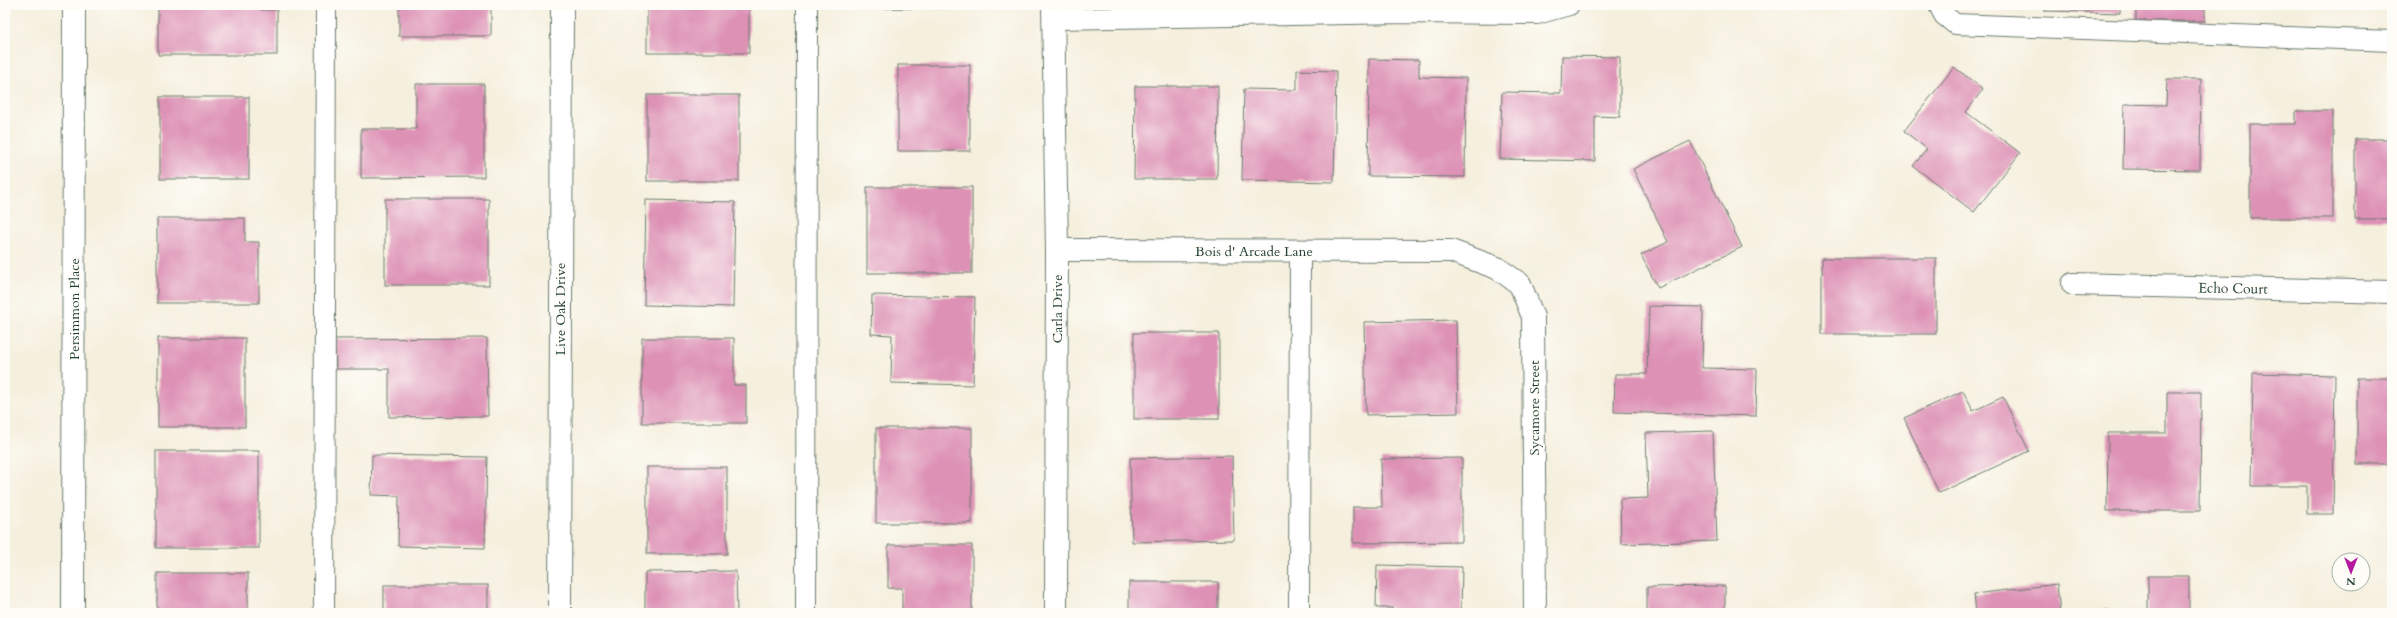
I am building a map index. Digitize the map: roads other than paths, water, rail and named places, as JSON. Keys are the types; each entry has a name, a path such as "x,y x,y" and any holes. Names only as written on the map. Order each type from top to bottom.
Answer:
{"street":[{"name":"Persimmon Place","path":"72,613 74,5"},
{"name":"Live Oak Drive","path":"560,613 562,5"},
{"name":"Carla Drive","path":"1053,12 1057,250 1056,613"},
{"name":"Bois d' Arcade Lane","path":"1057,250 1451,251"},
{"name":"Sycamore Street","path":"1451,251 1497,268 1520,284 1533,317 1535,613"},
{"name":"Echo Court","path":"2073,284 2392,292"}],"lane":[{"path":"324,613 326,5"},
{"path":"806,613 807,5"},
{"path":"1053,12 1537,14 1569,5"},
{"path":"1939,5 1944,15 1955,24 2392,41"},
{"path":"1299,613 1300,251"}]}
